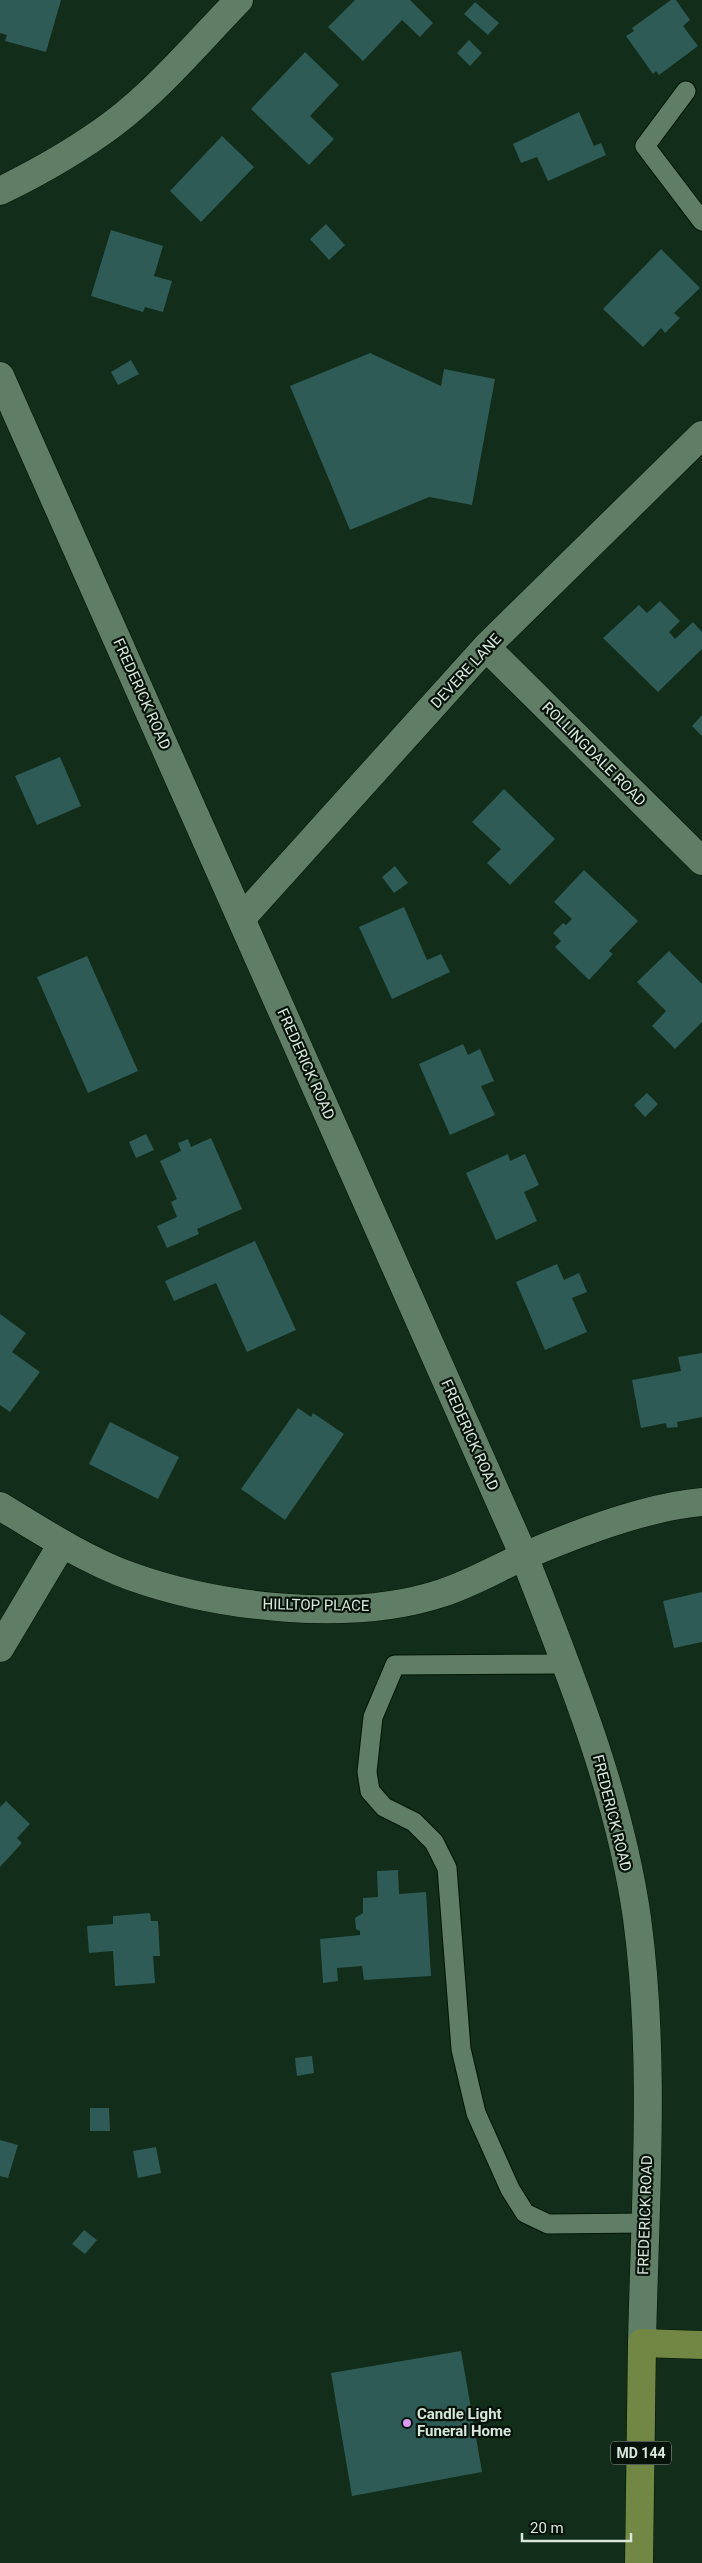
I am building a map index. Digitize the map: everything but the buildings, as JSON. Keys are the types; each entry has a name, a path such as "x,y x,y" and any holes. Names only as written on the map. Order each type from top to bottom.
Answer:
{"main road":[{"path":"642,2343 702,2345"},
{"name":"FREDERICK ROAD","path":"640,2563 642,2343"}],"street":[{"path":"0,190 51,166 115,122 167,74 239,0"},
{"name":"FREDERICK ROAD","path":"0,376 524,1556 567,1664 598,1755 620,1838 636,1917 646,2006 648,2103 642,2343"},
{"name":"DEVERE LANE","path":"242,918 486,648 702,434"},
{"name":"ROLLINGDALE ROAD","path":"486,648 702,861"},
{"name":"HILLTOP PLACE","path":"0,1506 62,1544 129,1576 209,1597 290,1607 334,1608 400,1604 443,1593 524,1556 625,1519 682,1504 702,1502"},
{"path":"0,1648 62,1544"}],"lane":[{"path":"686,91 645,146 702,221"},
{"path":"567,1664 395,1665 373,1717 367,1772 370,1791 384,1807 414,1822 434,1842 447,1868 461,2048 476,2113 510,2190 525,2212 548,2224 645,2223"}],"place":[{"name":"Candle Light Funeral Home","path":"407,2423"}]}
